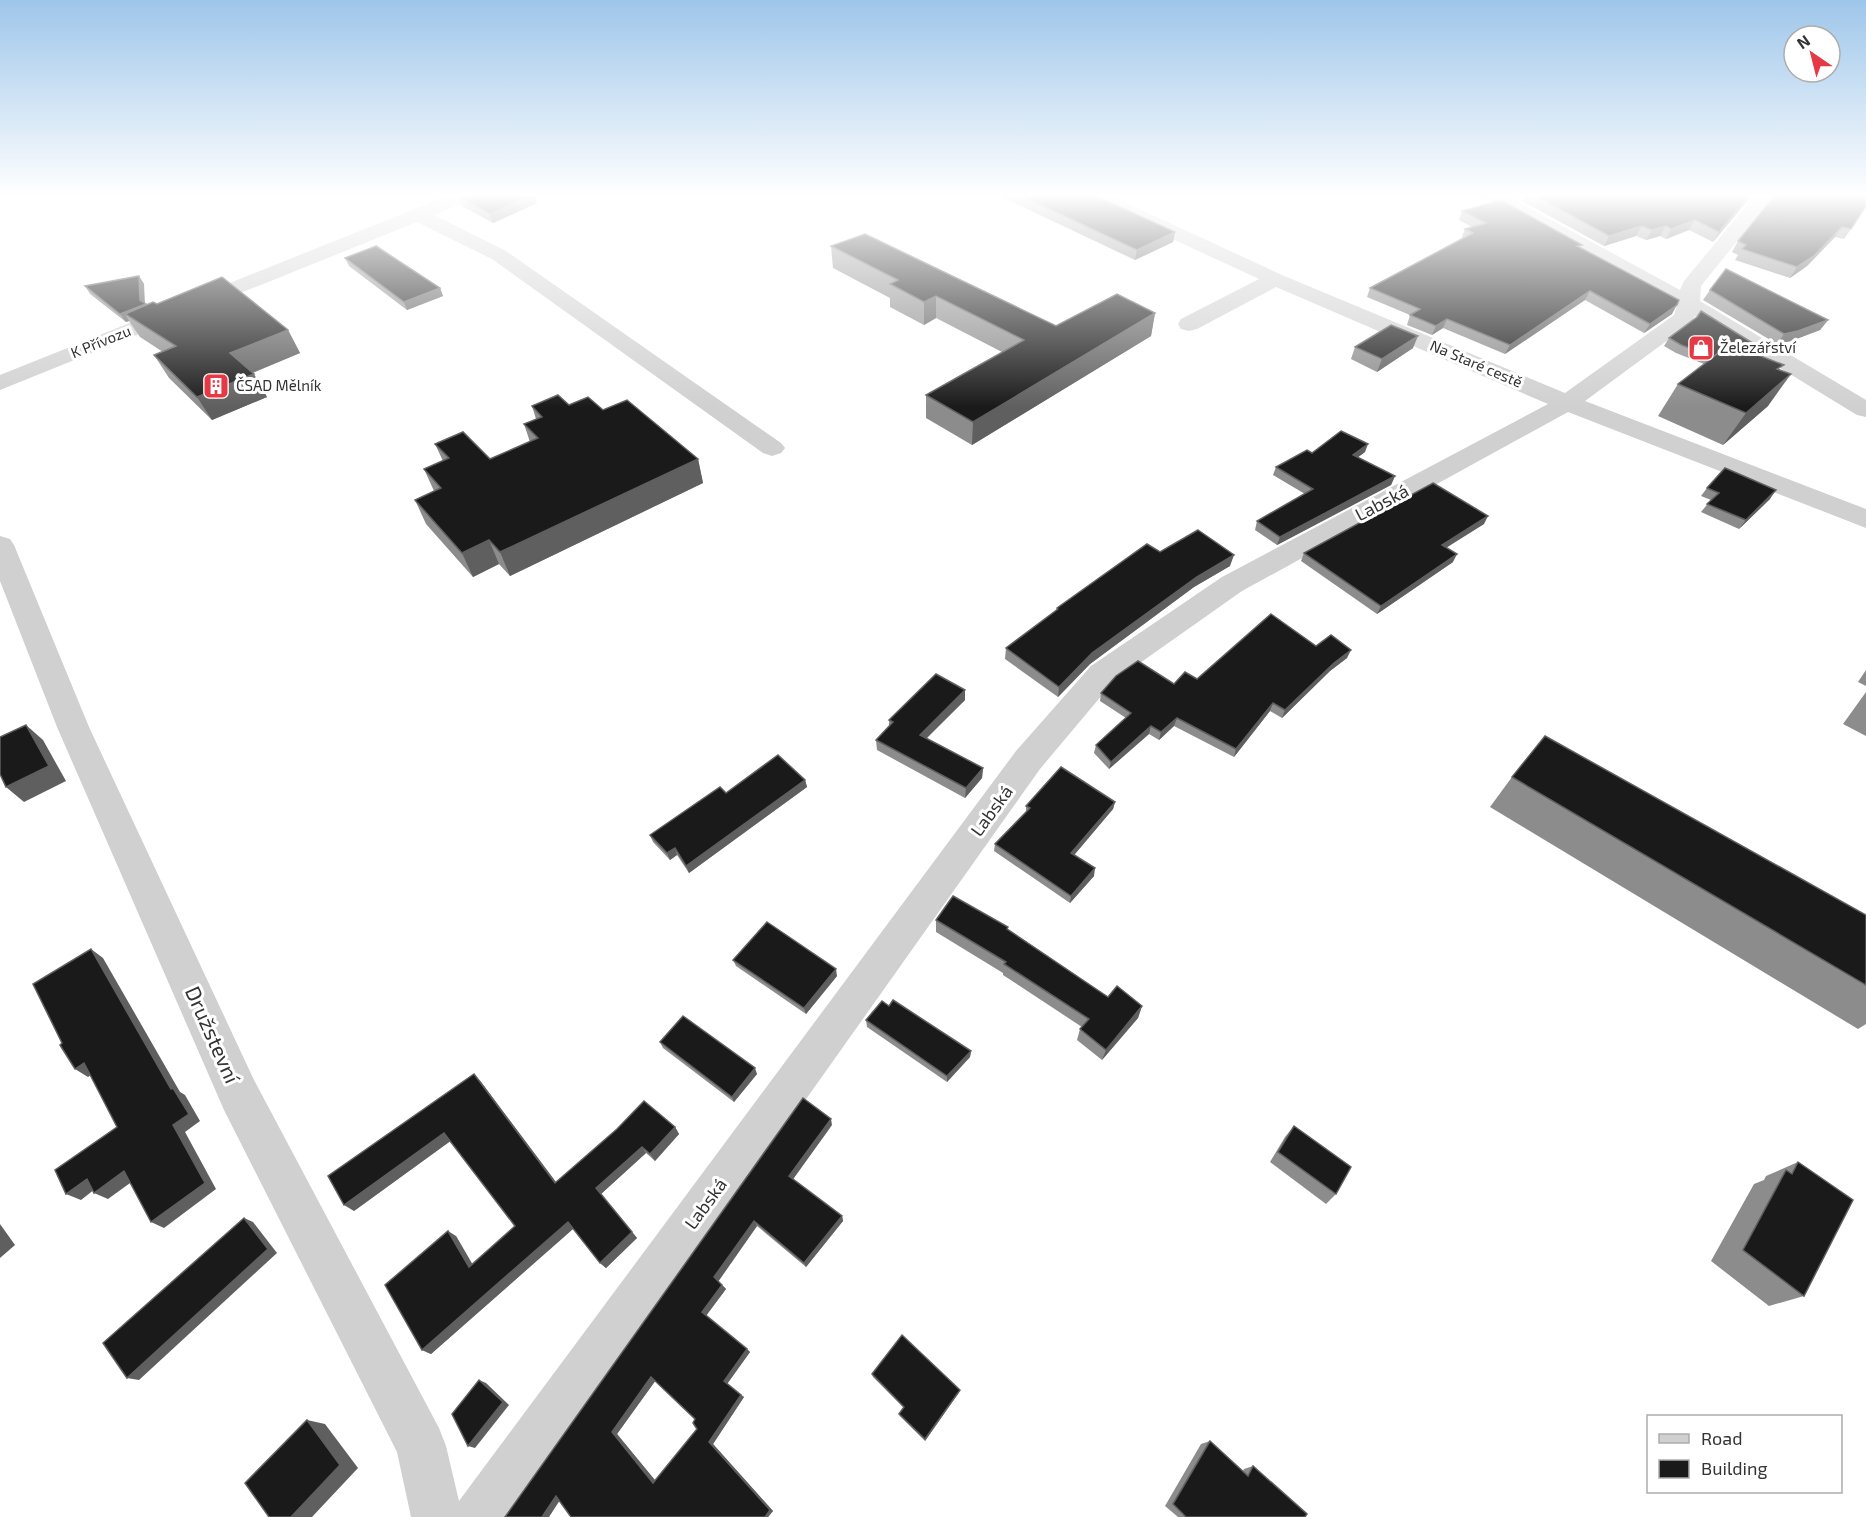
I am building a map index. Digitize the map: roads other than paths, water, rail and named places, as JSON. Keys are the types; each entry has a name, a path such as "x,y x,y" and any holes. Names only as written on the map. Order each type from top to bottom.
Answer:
{"street":[{"name":"K Přívozu","path":"0,383 292,265"},
{"path":"513,265 772,448"},
{"name":"Na Staré cestě","path":"1244,265 1567,403 1866,519"},
{"path":"1618,265 1689,304 1866,410"},
{"path":"1689,304 1691,285 1708,265"},
{"path":"1189,324 1275,279"},
{"name":"Labská","path":"479,1517 1028,760 1102,674 1232,584 1567,403 1683,318 1689,304"},
{"name":"Družstevní","path":"0,545 73,727 239,1095 421,1446 436,1517"}],"place":[{"name":"Železářství","path":"1701,348"},
{"name":"ČSAD Mělník","path":"216,386"}]}
